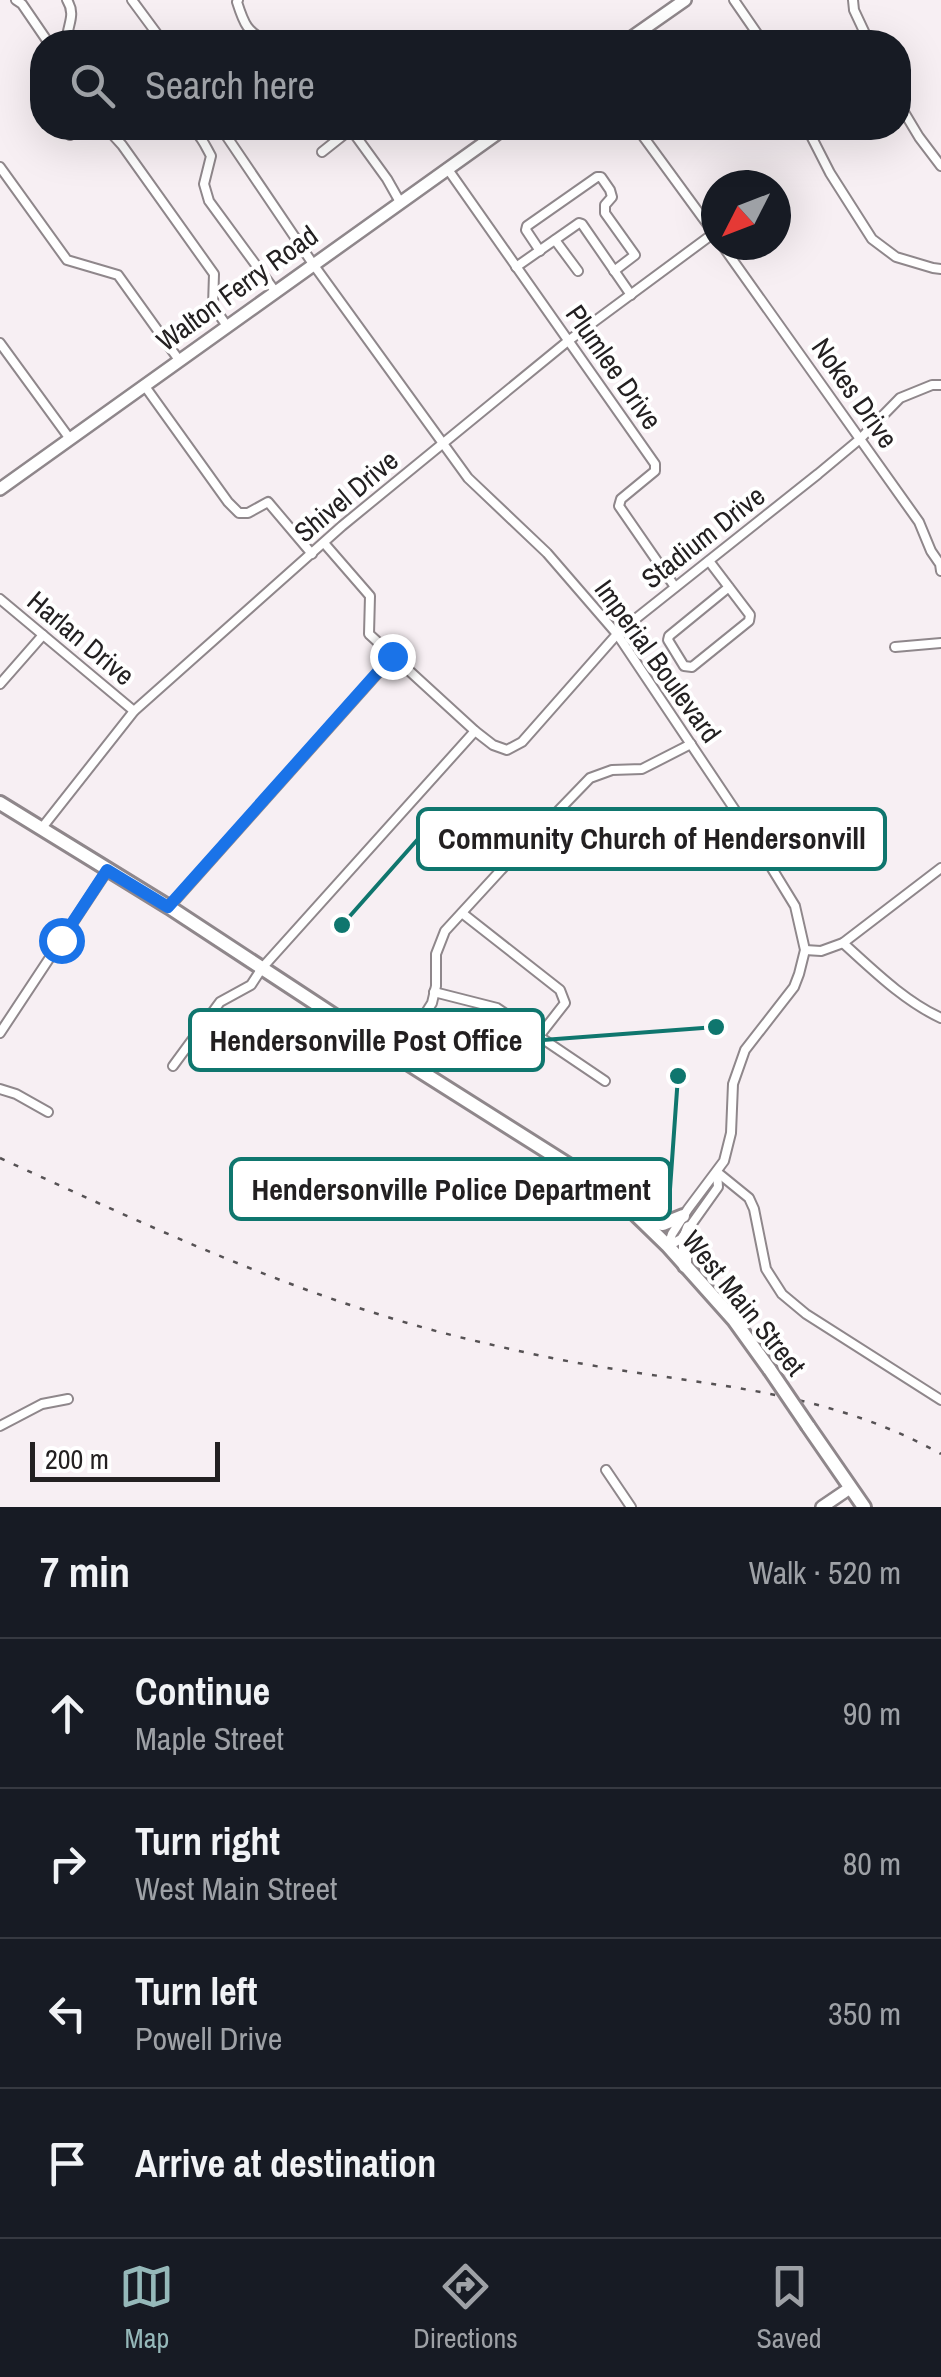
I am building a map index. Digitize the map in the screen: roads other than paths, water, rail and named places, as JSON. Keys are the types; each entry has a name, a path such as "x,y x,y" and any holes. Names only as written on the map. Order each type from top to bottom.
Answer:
{"main road":[{"name":"West Main Street","path":"0,804 168,907 583,1174 640,1219 734,1320 864,1507"},
{"path":"640,1219 662,1224 686,1222 685,1266"}],"street":[{"path":"16,0 40,30"},
{"path":"67,0 73,16 70,30"},
{"path":"132,0 153,30"},
{"path":"238,0 249,30"},
{"path":"642,30 685,0"},
{"path":"734,0 755,30"},
{"path":"853,0 863,30"},
{"path":"911,123 941,166"},
{"path":"117,140 214,274 214,306 227,326"},
{"path":"202,140 210,156 204,184 209,202 275,291"},
{"name":"Imperial Boulevard","path":"230,140 468,478 547,553 617,634 787,892 795,906 806,950"},
{"path":"322,152 336,140"},
{"path":"359,140 400,202"},
{"name":"Walton Ferry Road","path":"0,489 488,140"},
{"path":"646,140 701,216"},
{"path":"813,140 872,240 896,257 941,268"},
{"path":"0,167 68,260 118,274 179,360"},
{"name":"Plumlee Drive","path":"447,168 655,464 655,470 621,499 620,506 674,588"},
{"path":"540,251 527,226 601,177 612,197 605,205 606,213 635,256 614,271"},
{"path":"516,267 582,224 630,295"},
{"path":"555,240 578,271"},
{"name":"Shivel Drive","path":"41,829 134,710 324,542 568,341 701,245"},
{"name":"Nokes Drive","path":"733,260 919,522 941,572"},
{"path":"0,343 70,439"},
{"path":"144,385 228,502 239,512 248,513 268,502 312,554"},
{"name":"Stadium Drive","path":"475,731 500,749 513,748 617,634 860,439 900,398 941,385"},
{"path":"174,1066 220,1002 250,985 475,731 369,634 370,596 324,542"},
{"path":"709,561 750,614 750,621 692,667 684,666 669,636 729,587"},
{"name":"Harlan Drive","path":"0,599 134,710"},
{"path":"0,684 43,635"},
{"path":"895,647 941,643"},
{"path":"168,907 392,656"},
{"path":"398,1058 432,1003 436,954 445,931 586,781 612,770 642,769 690,744"},
{"path":"668,1246 672,1234 686,1222 705,1184 724,1161 730,1140 736,1072 755,1035 794,987 806,950 820,951 844,943 941,868"},
{"path":"0,1033 107,870"},
{"path":"462,913 560,990 565,1003 540,1035"},
{"path":"844,943 910,1000 941,1018"},
{"path":"434,992 497,1008 605,1081"},
{"path":"0,1089 48,1112"},
{"path":"717,1172 749,1198 766,1269 782,1294 806,1314 941,1400"},
{"path":"0,1426 42,1404 68,1399"},
{"path":"606,1470 631,1507"},
{"path":"822,1507 850,1488"}],"railway":[{"path":"0,1158 236,1262 356,1307 545,1357 810,1403 897,1432 941,1454"}],"place":[{"name":"Community Church of Hendersonvill","path":"342,925"},
{"name":"Hendersonville Post Office","path":"716,1027"},
{"name":"Hendersonville Police Department","path":"678,1076"}]}
